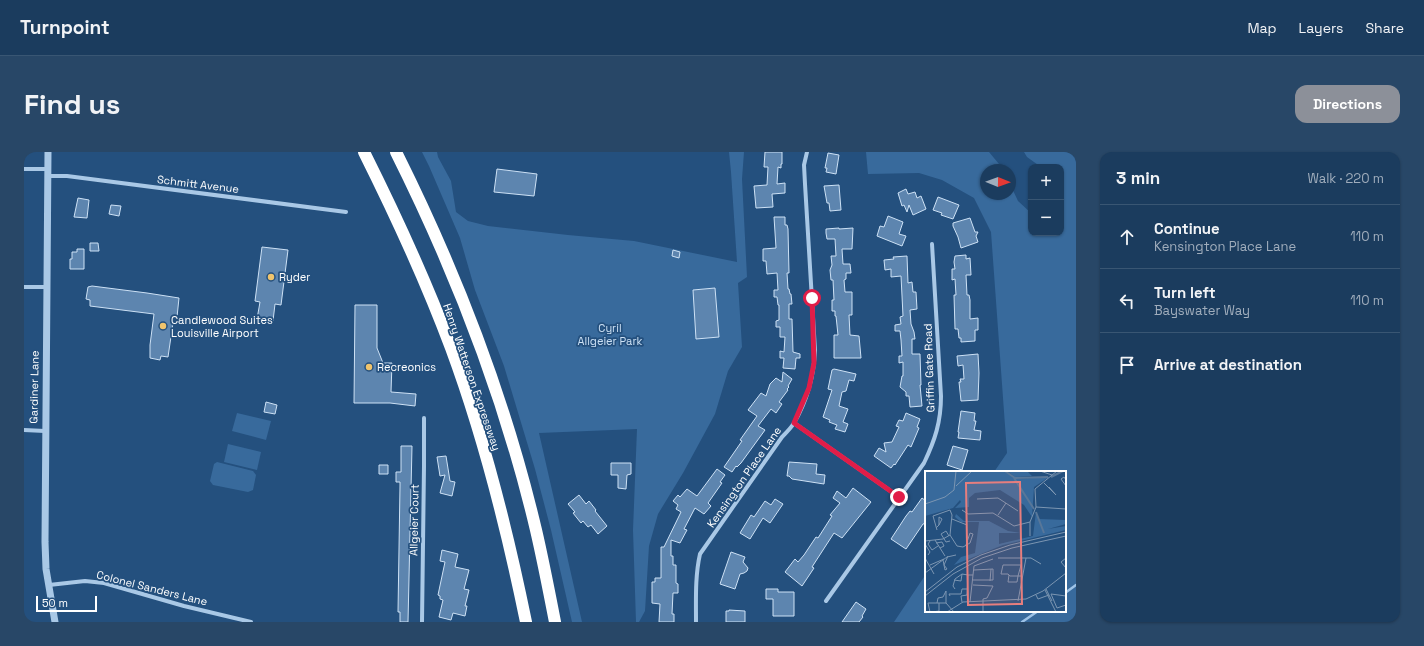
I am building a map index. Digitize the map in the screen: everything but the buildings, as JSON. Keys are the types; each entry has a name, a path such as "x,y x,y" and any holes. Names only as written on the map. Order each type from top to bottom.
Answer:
{"highway":[{"name":"Henry Watterson Expressway","path":"364,152 406,238 451,349 485,453 495,489 509,543 526,622"},
{"name":"Henry Watterson Expressway","path":"396,152 432,225 453,276 491,378 520,470 536,530 555,622"}],"street":[{"name":"Gardiner Lane","path":"48,152 45,542 49,585 55,622"},
{"name":"Kensington Place Lane","path":"696,622 697,571 700,554 782,437 794,423 809,388 814,363 804,165 807,152"},
{"name":"Schmitt Avenue","path":"24,169 67,176 346,212"},
{"name":"Griffin Gate Road","path":"826,602 924,463 931,449 940,421 941,396 932,244"},
{"path":"24,287 46,287"},
{"name":"Allgeier Court","path":"422,622 424,418"},
{"path":"794,423 899,497"},
{"path":"24,430 45,430"},
{"name":"Colonel Sanders Lane","path":"49,585 85,581 104,583 184,606 251,622"}],"green space":[{"name":"Cyril Allgeier Park","path":"422,152 437,152 438,157 451,181 456,212 468,221 488,226 634,241 737,262 729,152 744,152 742,179 747,277 738,283 742,347 728,371 715,414 683,473 658,514 649,546 645,611 639,622 636,622 633,530 637,429 539,433 582,622 572,622 551,530 535,469 504,366 475,290 460,238"},
{"path":"866,152 989,152 999,164 980,164 980,200 1016,200 1016,197 1018,201 1028,210 1028,236 1064,236 1064,164 1037,164 1027,157 1024,152 1076,152 1076,622 894,622 925,576 925,612 1066,612 1066,471 995,471 1007,453 991,232 974,198 942,180 919,173 868,174"},
{"path":"237,413 271,421 266,440 232,431"},
{"path":"228,444 261,452 257,470 224,462"},
{"path":"217,462 253,471 256,475 253,490 248,492 213,485 210,481 214,464"}],"waterway":[{"path":"1066,592 1076,585"},
{"path":"1022,622 1037,612"}],"place":[{"name":"Ryder","path":"271,277"},
{"name":"Candlewood Suites Louisville Airport","path":"163,326"},
{"name":"Recreonics","path":"369,367"}],"route":[{"path":"812,298 815,350 813,373 809,388 794,423 899,497"}]}
